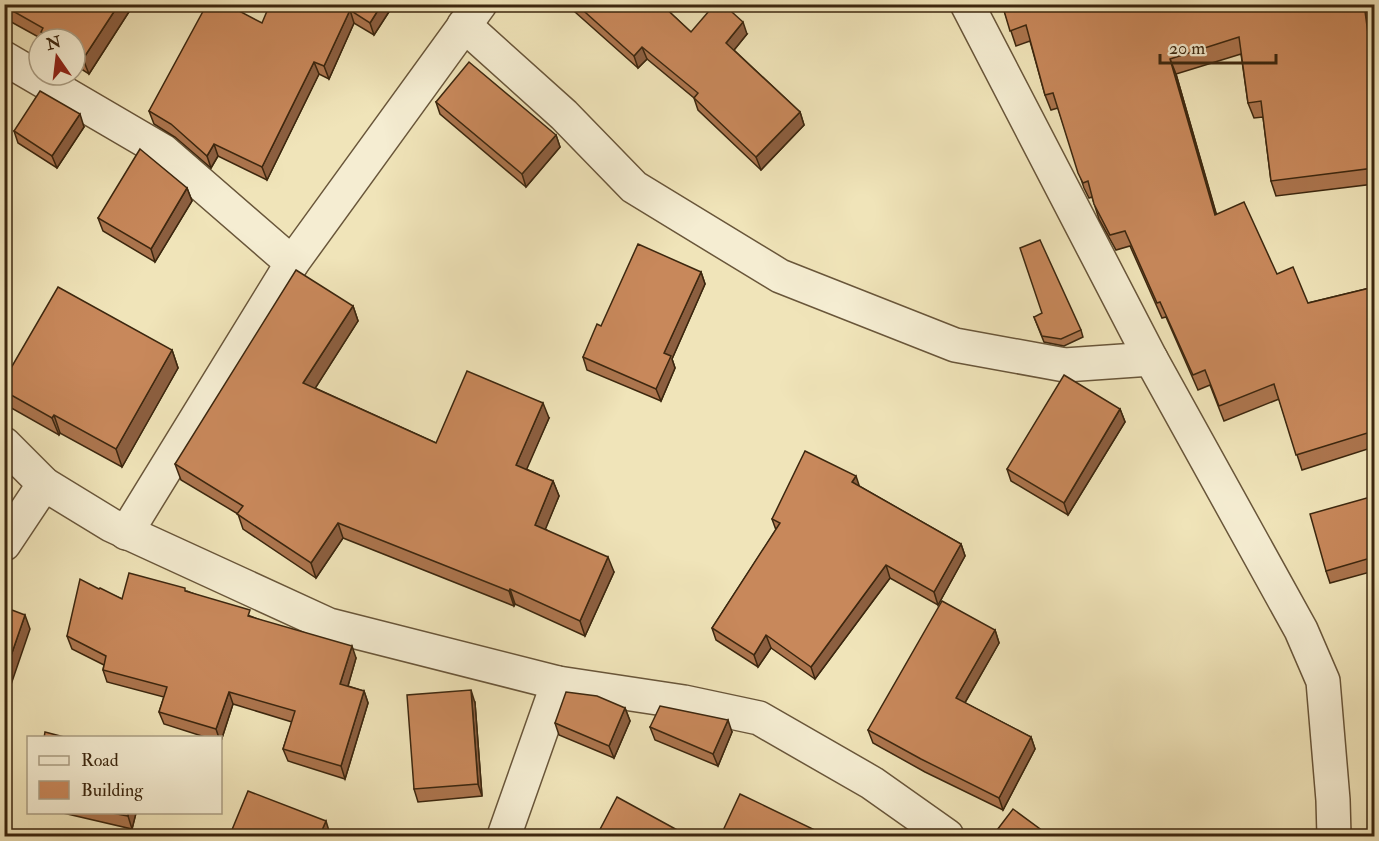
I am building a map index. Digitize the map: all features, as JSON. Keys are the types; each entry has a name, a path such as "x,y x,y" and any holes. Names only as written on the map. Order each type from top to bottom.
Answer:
{"street":[{"path":"967,4 1151,359 1301,630 1323,681 1334,837"},
{"path":"126,532 292,263 472,15 634,187 780,276 955,345 1065,365 1151,359"},
{"path":"4,58 163,151 292,263"},
{"path":"4,444 44,484 111,525 329,625 558,683 684,702 759,718 872,783 947,837"},
{"path":"4,544 44,484"},
{"path":"504,837 558,683"}],"building":[{"path":"4,4 119,4 87,53 87,27 41,27"},
{"path":"207,4 226,4 262,23 270,4 382,4 370,23 350,10 324,66 314,62 262,167 214,144 207,156 171,124 149,111"},
{"path":"576,4 661,4 691,32 715,4 723,4 743,22 726,43 800,112 756,157 694,98 698,93 642,47 634,56"},
{"path":"1002,4 1364,4 1374,78 1374,84 1369,85 1374,134 1374,168 1271,181 1261,101 1248,103 1239,37 1170,59 1215,215 1244,202 1277,274 1293,267 1308,303 1374,287 1374,431 1296,455 1274,384 1219,406 1205,370 1193,375 1160,302 1157,303 1125,231 1110,235 1094,204 1088,181 1083,183 1078,173 1053,93 1045,95 1026,25 1010,31"},
{"path":"469,62 556,135 522,174 436,102"},
{"path":"40,91 80,114 52,156 14,131"},
{"path":"140,149 187,188 151,249 98,218"},
{"path":"1040,240 1081,330 1061,339 1042,336 1034,317 1042,313 1020,248"},
{"path":"638,244 701,272 664,353 671,356 656,389 583,357 597,324 601,326"},
{"path":"296,270 353,306 303,383 436,443 467,371 543,403 516,465 553,481 535,525 608,557 580,621 510,589 509,591 338,523 311,563 237,514 243,506 175,464"},
{"path":"58,287 172,350 116,449 54,415 52,418 4,391 4,380"},
{"path":"1064,375 1120,409 1064,503 1007,469"},
{"path":"805,451 856,476 852,482 961,544 934,592 886,565 811,667 766,635 754,655 712,628 780,523 772,519"},
{"path":"1374,496 1374,557 1326,571 1310,514"},
{"path":"129,573 185,588 185,591 250,610 248,616 352,646 340,684 364,691 341,766 283,749 295,711 229,692 216,729 159,712 167,687 103,670 106,656 67,636 80,579 122,599"},
{"path":"942,601 995,630 956,698 1031,737 999,798 868,730"},
{"path":"4,607 25,615 4,676"},
{"path":"471,690 478,784 414,789 407,695"},
{"path":"566,692 597,696 625,708 609,746 555,723"},
{"path":"660,706 728,720 713,754 650,727"},
{"path":"45,732 60,736 44,736"},
{"path":"248,791 326,821 319,837 229,837"},
{"path":"740,794 817,831 814,837 720,837"},
{"path":"617,797 690,837 596,837"},
{"path":"1013,809 1051,837 997,837 994,834"}]}
